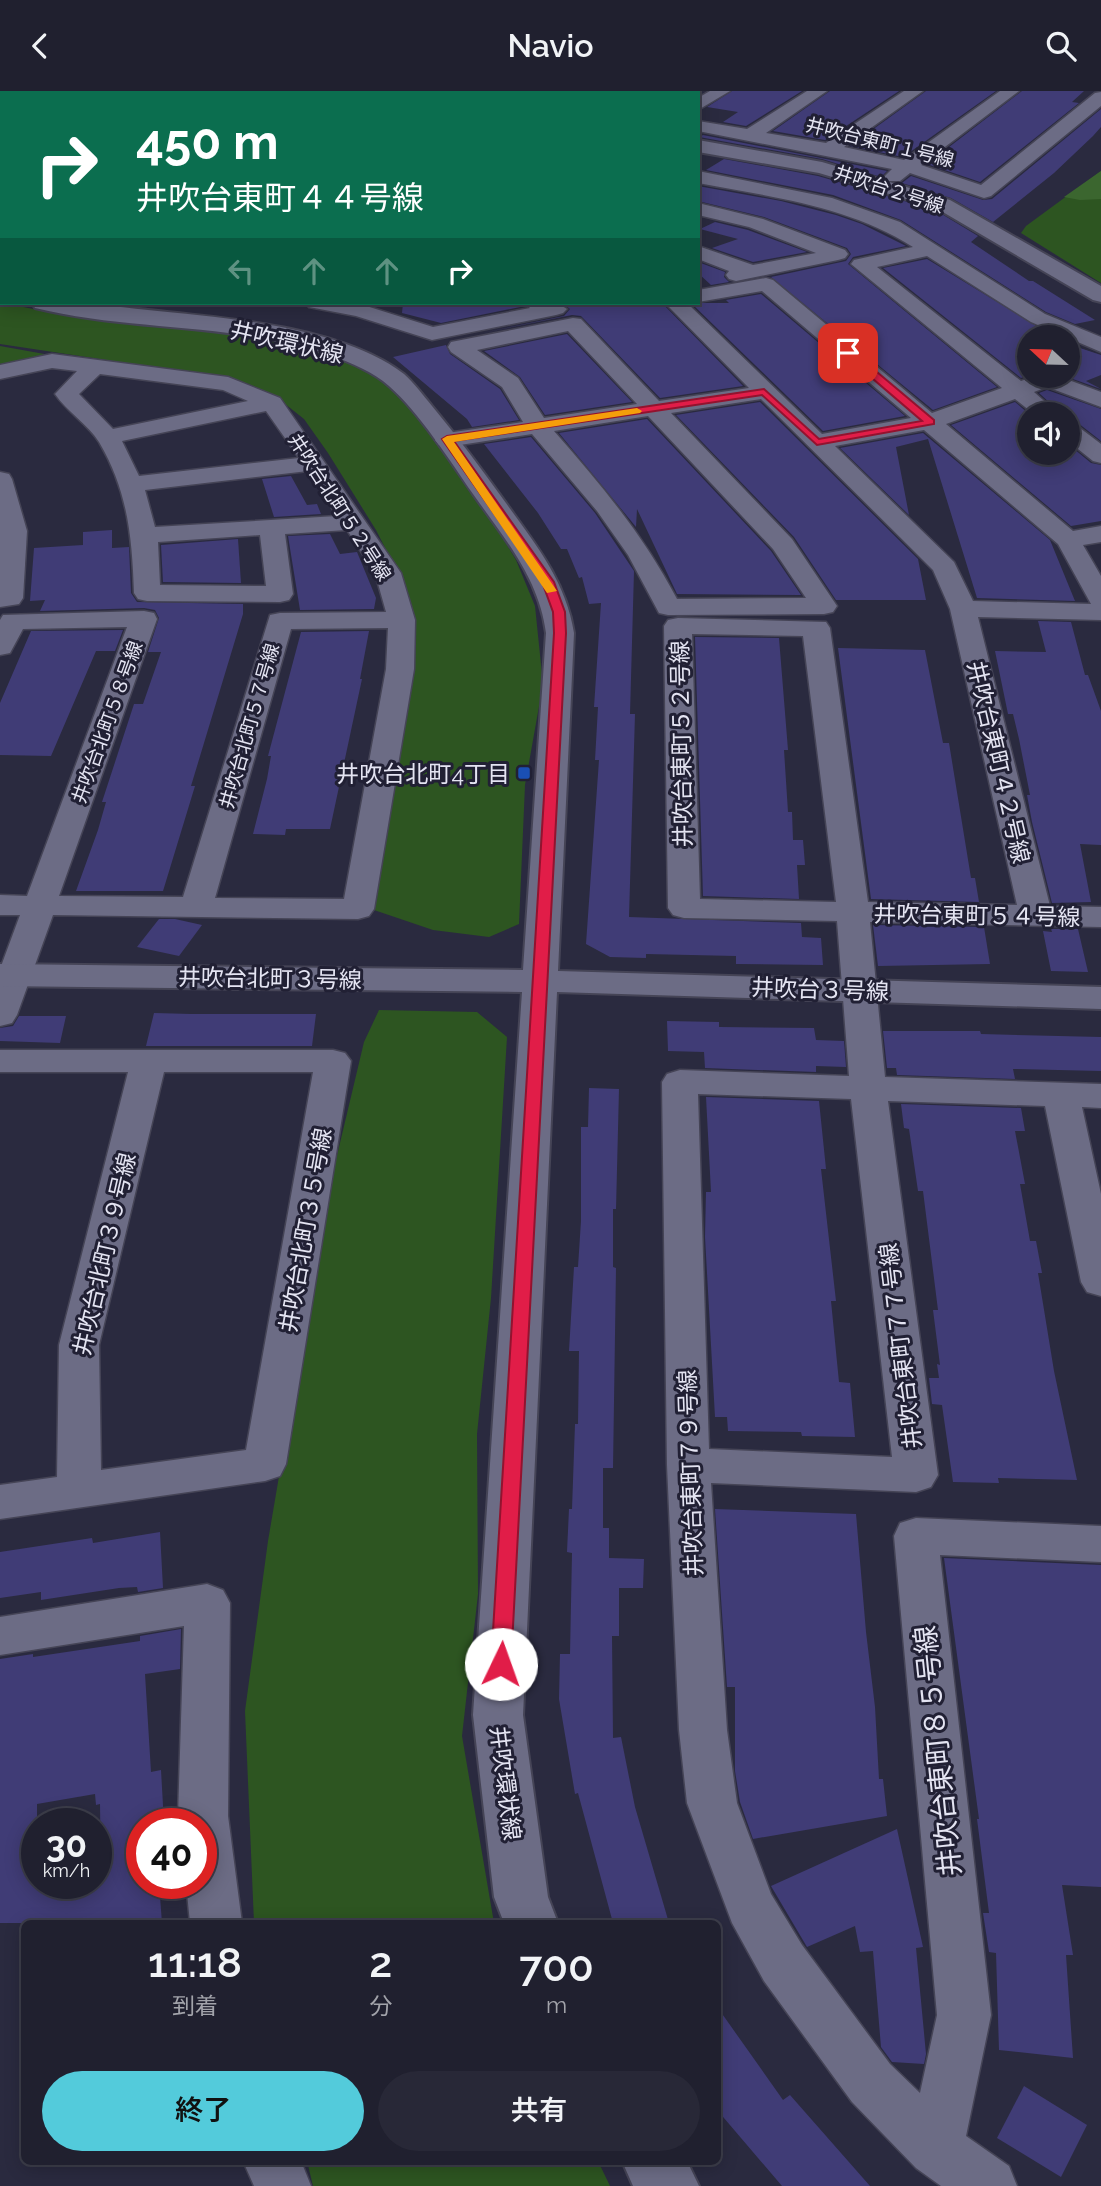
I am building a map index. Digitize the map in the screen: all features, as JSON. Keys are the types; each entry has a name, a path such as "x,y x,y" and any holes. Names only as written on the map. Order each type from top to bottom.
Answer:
{"street":[{"path":"700,104 722,91"},
{"path":"750,135 820,91"},
{"path":"829,149 915,91"},
{"path":"882,184 1011,91"},
{"name":"井吹台東町１号線","path":"700,126 829,149 909,167 984,192 1101,96"},
{"name":"井吹台２号線","path":"700,146 822,168 943,204 1101,295"},
{"path":"700,177 825,202 893,226 1038,319 1043,325"},
{"path":"700,209 756,223 838,254 700,282"},
{"path":"929,250 861,264 1033,402"},
{"path":"700,253 752,272"},
{"path":"700,296 766,284 1068,540 1101,599"},
{"name":"井吹環状線","path":"52,305 84,312 268,332 328,347 364,361 396,380 447,439 548,582 559,612 560,633 498,1715 521,1897 530,1920"},
{"path":"340,305 365,307 432,334 556,309 542,305"},
{"name":"井吹台東町４２号線","path":"677,305 945,567 963,609 1036,916"},
{"path":"573,324 654,408 783,544 824,606 668,607 641,555 606,506 538,427 510,383 459,347 573,324"},
{"path":"0,372 52,362 95,366 228,384 272,403"},
{"path":"95,366 66,394 108,437 131,484 145,535 148,593 280,594 272,529"},
{"path":"1080,368 1101,400"},
{"path":"817,442 930,422 1026,389"},
{"path":"447,439 764,392"},
{"path":"108,437 272,403"},
{"name":"井吹台北町５２号線","path":"0,905 358,909 400,669 402,621 388,573 272,403"},
{"path":"1080,439 1101,456"},
{"path":"131,484 315,463"},
{"path":"0,479 14,531 10,598 0,599"},
{"path":"145,535 354,522"},
{"path":"1068,540 1101,534"},
{"path":"963,609 1101,612"},
{"name":"井吹台北町５８号線","path":"0,647 13,621 144,619 41,905 7,975"},
{"name":"井吹台北町５７号線","path":"196,907 280,621 402,621"},
{"name":"井吹台東町５２号線","path":"853,912 684,908 678,626 816,628 853,912 860,990"},
{"name":"井吹台東町５４号線","path":"853,912 1101,918"},
{"path":"0,1015 7,975"},
{"name":"井吹台北町３号線","path":"7,975 540,981"},
{"name":"井吹台３号線","path":"540,981 1101,998"},
{"name":"井吹台東町７７号線","path":"688,1465 916,1475 868,1088 860,990"},
{"name":"井吹台北町３５号線","path":"0,1061 333,1061 265,1464 0,1502"},
{"name":"井吹台北町３９号線","path":"79,1491 79,1345 149,1061"},
{"name":"井吹台東町７９号線","path":"989,2186 936,2148 872,2083 783,1963 750,1906 712,1803 703,1730 688,1465 680,1082 1081,1096"},
{"path":"1081,1096 1101,1282"},
{"name":"井吹台東町８５号線","path":"936,2148 964,2015 916,1536 1101,1544"},
{"path":"0,1636 207,1603 203,1816 216,1920"},
{"path":"273,2165 283,2186"},
{"path":"653,2165 669,2186"}],"green space":[{"path":"1101,171 1101,283 1021,233 1026,226"},
{"path":"1101,171 1101,199 1080,200 1064,197"},
{"path":"0,305 168,326 268,332 332,354 383,381 424,422 475,491 516,560 535,606 543,684 525,785 519,924 489,937 433,930 371,909 394,792 404,715 405,587 376,530 304,419 280,400 249,384 0,344"},
{"path":"0,346 50,355 0,369"},
{"path":"379,1010 477,1012 507,1037 491,1298 477,1434 478,1594 462,1736 493,1920 254,1920 245,1711 268,1541 325,1206 364,1042"},
{"path":"308,2165 600,2165 610,2186 313,2186"}],"building":[{"path":"732,91 802,91 746,126 723,122 738,112 707,107"},
{"path":"830,91 899,91 825,140 773,131"},
{"path":"926,91 996,91 903,157 850,146"},
{"path":"1022,91 1084,91 1072,102 1079,103 980,182 927,164"},
{"path":"1101,109 1101,127 1093,136 1054,173 993,222 951,198 902,183 911,176 983,200 992,199"},
{"path":"703,135 887,171 881,177 822,159 700,136"},
{"path":"724,159 818,176 935,210 978,236 971,242 1029,281 1095,320 1075,324 1046,312 901,220 833,195 706,170"},
{"path":"700,186 781,201 836,215 862,224 906,246 853,257 848,264 997,387 933,410 771,277 846,261 851,254 847,248 764,217 700,201"},
{"path":"715,222 748,230 807,252 753,262 712,248 738,239 700,229"},
{"path":"927,259 1035,325 1017,325 1017,375 883,268"},
{"path":"700,263 725,272 724,277 729,282 711,285 700,275"},
{"path":"761,294 905,416 823,431 693,305 729,303 726,300"},
{"path":"403,305 525,306 441,323 402,313"},
{"path":"565,305 664,305 743,386 660,398 581,316 572,315 482,333 564,316 570,309"},
{"path":"567,334 632,402 545,415 520,377 484,351"},
{"path":"446,345 450,354 500,389 519,420 472,427 467,419 393,357"},
{"path":"1080,348 1101,355 1101,375 1086,381 1101,389 1080,382"},
{"path":"1047,390 1101,409 1101,441 1080,425 1080,402 1049,402 1039,393"},
{"path":"760,402 918,559 926,600 836,600 794,537 676,415"},
{"path":"1015,402 1017,465 1080,465 1080,454 1091,463 1101,465 1101,521 1071,526 951,425"},
{"path":"647,419 771,551 801,595 677,594 637,509 636,527 559,433"},
{"path":"923,433 1050,540 1075,601 977,598 928,439 896,447 909,515 840,448"},
{"path":"531,437 595,513 634,571 630,714 635,714 629,917 801,923 802,937 821,938 823,965 736,964 736,956 646,954 646,958 610,957 586,944 599,760 595,760 598,707 594,707 601,603 589,604 582,577 579,578 567,549 561,549 538,513 484,444"},
{"path":"291,476 307,505 317,504 321,514 274,517 262,479"},
{"path":"112,530 112,548 129,547 131,593 137,602 243,604 243,614 191,786 195,786 163,891 76,891 98,830 106,802 102,802 134,704 143,704 161,652 148,652 159,618 155,610 144,608 40,611 45,600 30,601 34,548 83,545 83,532"},
{"path":"330,534 340,554 357,552 376,598 374,609 300,610 288,536"},
{"path":"238,539 241,583 163,582 161,545"},
{"path":"1038,621 1071,622 1085,675 1088,675 1101,711 1101,845 1080,844 1091,902 1052,903 1032,822 1027,795 1030,795 1019,739 1013,714 1008,714 995,651 1046,652"},
{"path":"123,630 115,651 96,651 51,756 0,755 0,703 31,631"},
{"path":"369,631 362,679 330,829 286,829 285,835 253,834 267,779 271,756 268,756 301,632"},
{"path":"695,637 779,638 788,750 784,750 788,812 792,812 793,840 803,840 805,865 797,865 799,899 703,896"},
{"path":"838,648 925,650 943,743 949,743 971,878 975,878 979,902 871,899"},
{"path":"159,919 175,919 202,925 179,956 137,947"},
{"path":"873,925 984,927 990,964 878,966"},
{"path":"1051,929 1078,929 1088,972 1051,971 1043,931 1052,932"},
{"path":"154,1013 316,1014 312,1046 146,1046"},
{"path":"19,1016 66,1016 60,1043 0,1041 0,1028 13,1026"},
{"path":"667,1021 719,1022 719,1027 814,1028 816,1040 844,1041 846,1067 816,1066 816,1072 705,1068 704,1052 668,1051"},
{"path":"883,1031 980,1031 981,1034 1101,1037 1101,1071 1013,1069 1015,1079 897,1075 896,1068 887,1068"},
{"path":"589,1088 619,1089 616,1209 613,1209 613,1267 616,1268 613,1468 603,1468 603,1528 609,1528 609,1558 644,1559 643,1588 619,1588 619,1636 612,1636 613,1738 621,1737 635,1807 668,1920 612,1920 578,1793 575,1794 559,1699 560,1654 570,1654 572,1553 567,1552 569,1509 572,1509 575,1424 578,1424 579,1351 569,1351 574,1267 578,1267 581,1221 581,1127 588,1127"},
{"path":"706,1097 819,1101 826,1169 821,1169 836,1301 831,1301 839,1382 850,1383 855,1437 802,1436 801,1432 728,1431 727,1417 715,1417 705,1237 706,1192 711,1192"},
{"path":"901,1104 1021,1108 1025,1131 1015,1131 1025,1184 1020,1184 1030,1241 1036,1241 1042,1273 1038,1273 1054,1371 1077,1480 998,1478 999,1483 953,1482 942,1405 932,1404 929,1378 939,1378 937,1364 940,1365 933,1310 938,1310 923,1191 918,1191 909,1129 904,1128"},
{"path":"715,1509 856,1514 875,1707 879,1779 883,1779 887,1816 753,1839 740,1802 735,1771 735,1687 727,1687"},
{"path":"160,1532 163,1588 138,1592 137,1587 119,1588 41,1600 41,1592 0,1598 0,1552 92,1538 93,1543"},
{"path":"944,1558 1101,1565 1101,1887 1062,1885 1073,1955 1066,1955 1073,2058 999,2050 996,1953 989,1952 983,1913 989,1913 979,1819"},
{"path":"181,1629 180,1669 145,1674 151,1772 161,1770 163,1808 126,1808 126,1899 160,1899 162,1920 21,1920 21,1923 0,1923 0,1659 33,1654 33,1657 140,1641 140,1636"},
{"path":"897,1829 923,1947 916,1948 926,2054 924,2064 892,2062 881,2047 873,1951 860,1952 855,1926 807,1947 771,1886"},
{"path":"721,2012 783,2100 790,2095 870,2186 782,2186 721,2115"},
{"path":"1024,2086 1087,2125 1061,2177 997,2138"}],"slow traffic":[{"path":"551,591 548,582 447,439 637,411"}],"place":[{"name":"井吹台北町4丁目","path":"524,773"}],"route":[{"path":"501,1664 560,633 559,612 548,582 447,439 764,392 817,442 930,422 848,353"}]}
